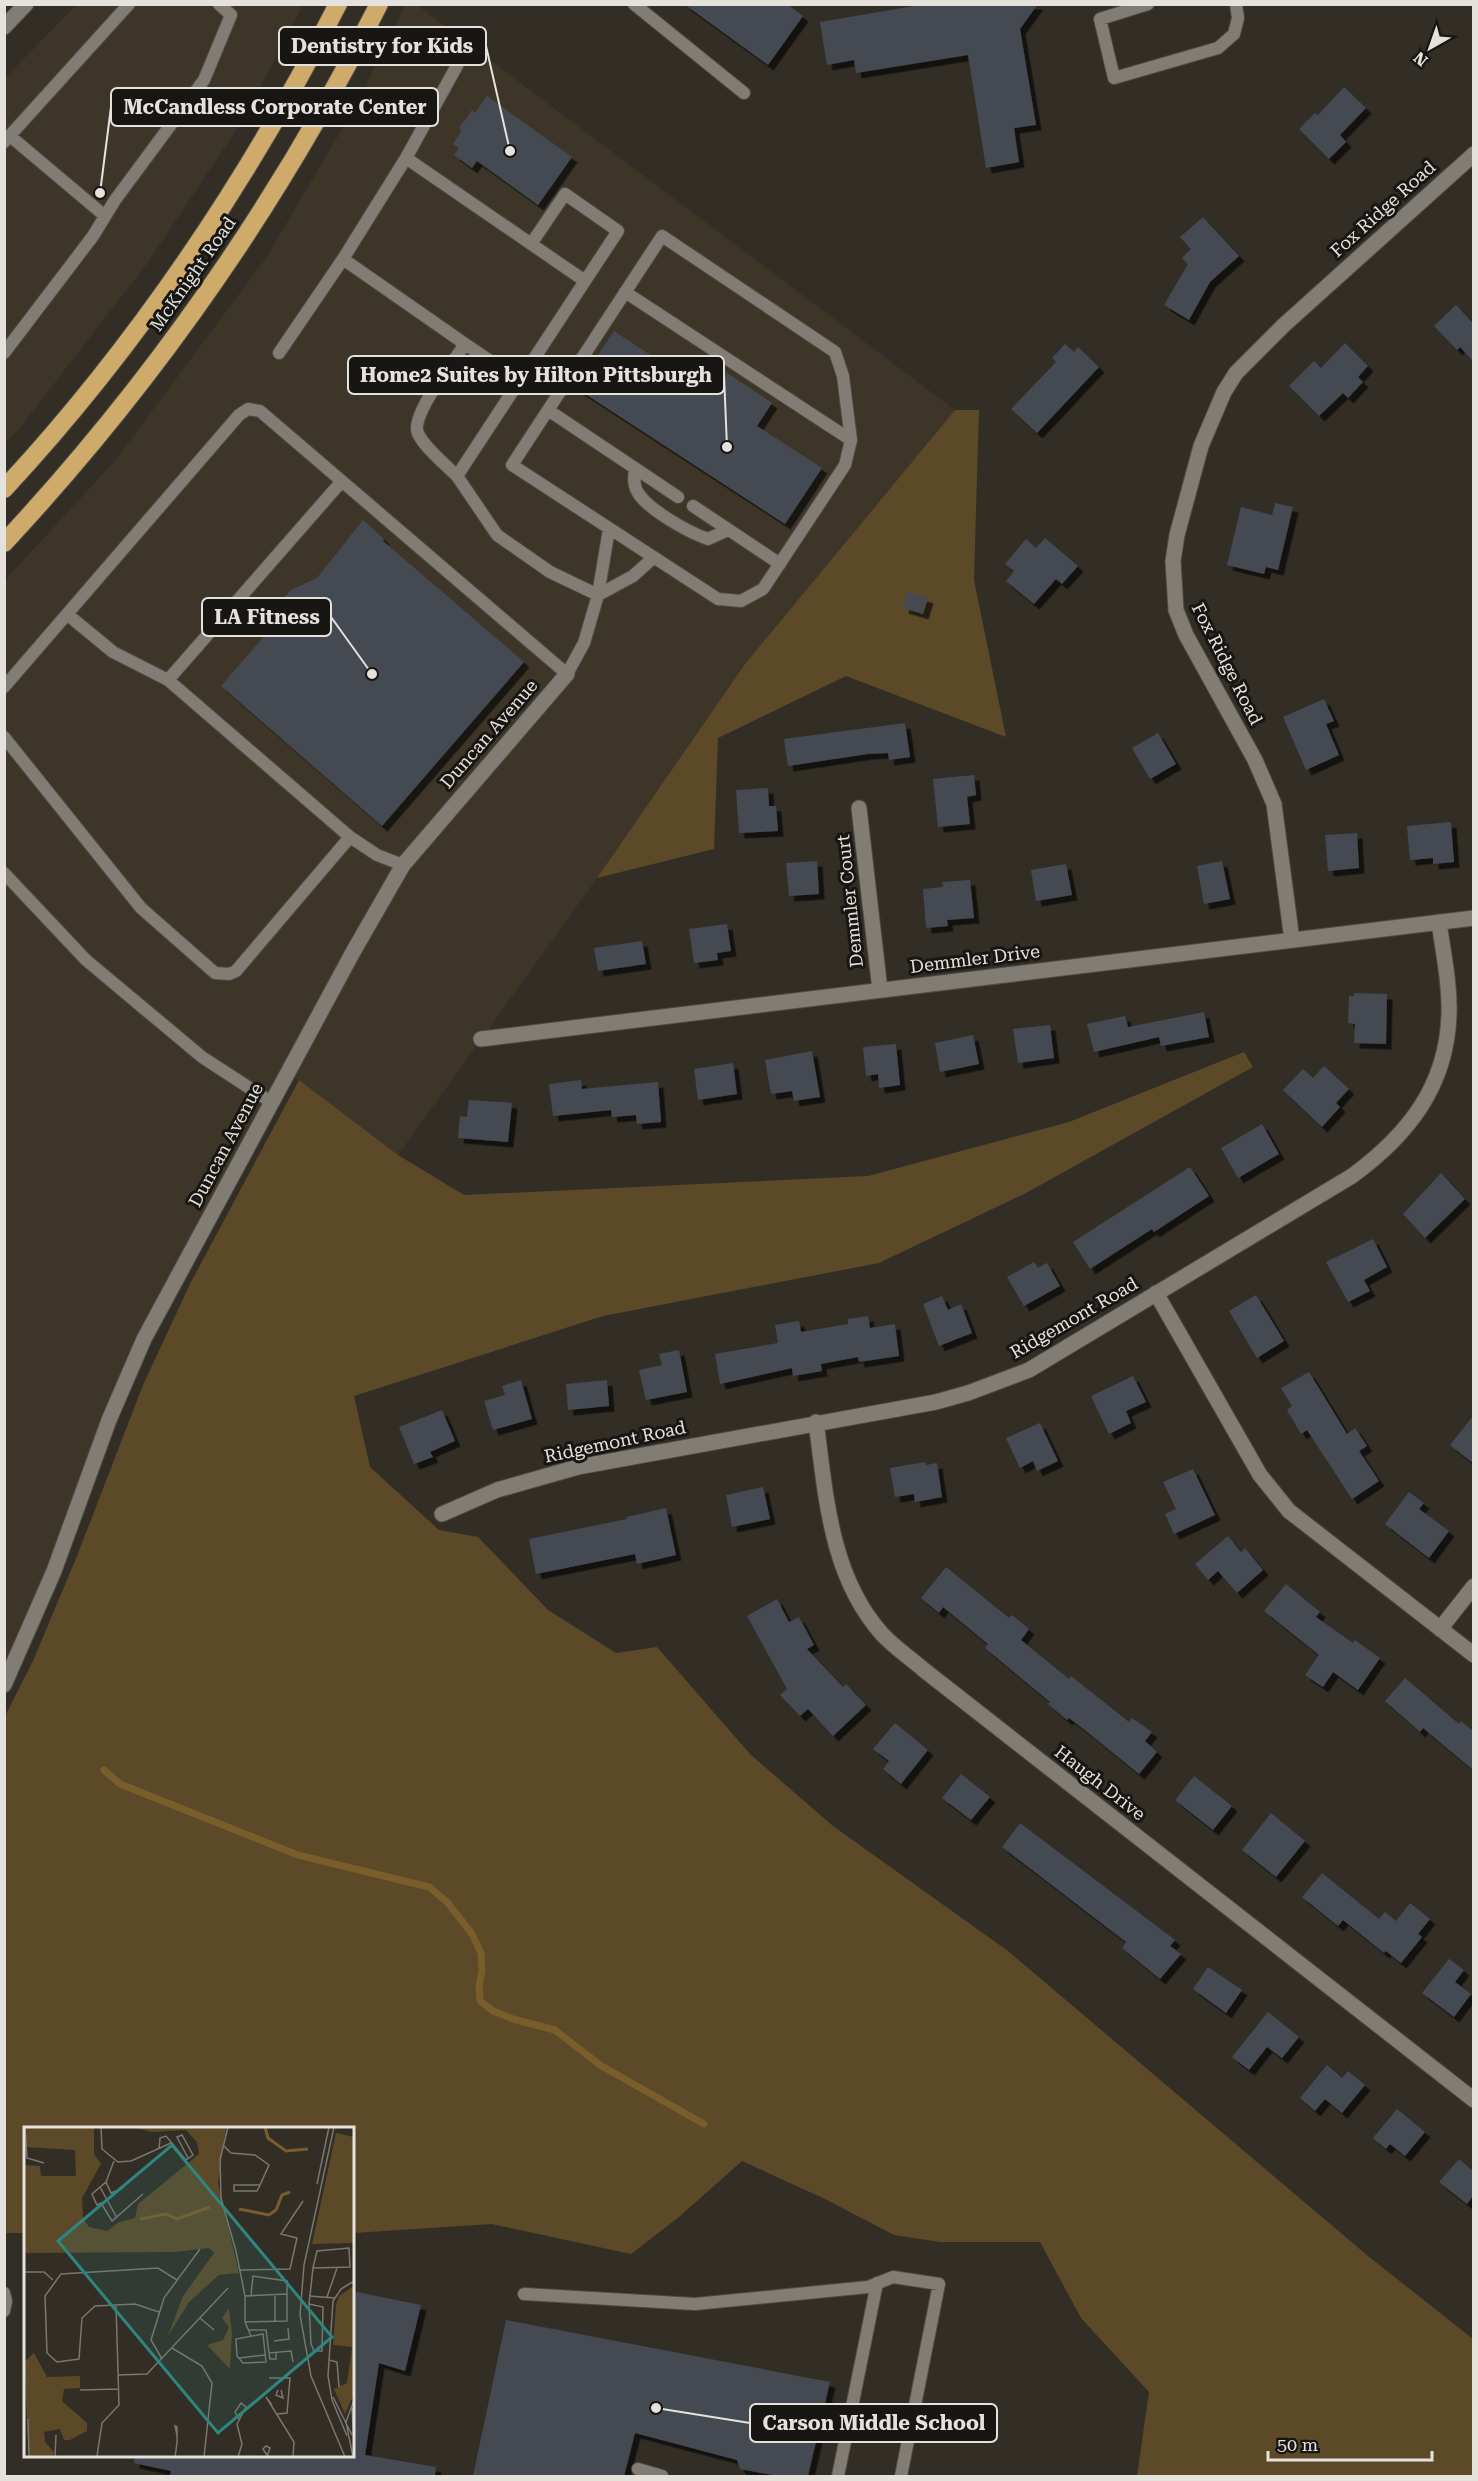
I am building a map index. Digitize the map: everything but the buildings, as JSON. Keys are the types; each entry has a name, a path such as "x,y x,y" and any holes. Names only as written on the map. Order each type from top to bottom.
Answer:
{"highway":[{"name":"McKnight Road","path":"4,489 105,370 190,254 264,137 338,4"},
{"name":"McKnight Road","path":"4,543 42,502 134,392 220,275 296,156 379,4"}],"street":[{"path":"4,27 26,4"},
{"name":"Fox Ridge Road","path":"1292,940 1274,804 1255,760 1190,642 1176,610 1173,561 1178,535 1201,446 1224,392 1236,373 1284,325 1473,154"},
{"name":"Duncan Avenue","path":"4,1685 72,1527 109,1420 129,1371 182,1266 271,1102 404,865 567,674"},
{"name":"Demmler Court","path":"859,808 880,990"},
{"name":"Demmler Drive","path":"481,1039 1473,918"},
{"name":"Ridgemont Road","path":"442,1514 496,1490 578,1467 936,1402 1000,1382 1029,1370 1352,1176 1380,1155 1414,1118 1429,1094 1448,1035 1448,987 1439,922"},
{"path":"1156,1293 1260,1475 1289,1511 1473,1655"},
{"name":"Haugh Drive","path":"816,1422 830,1519 837,1549 854,1593 882,1634 933,1677 1473,2100"},
{"path":"1440,1629 1473,1586"}],"lane":[{"path":"105,216 7,139 129,4"},
{"path":"4,353 93,236 105,216 204,80 231,15 219,4"},
{"path":"634,4 744,93"},
{"path":"1148,4 1100,19 1114,78 1218,48 1234,34 1238,18 1236,4"},
{"path":"279,353 343,259 406,158 459,62"},
{"path":"406,158 585,281"},
{"path":"457,476 618,231 565,194 531,244"},
{"path":"662,236 835,351 843,376 851,440 845,465 763,590 741,601 718,599 512,465 548,410 662,236"},
{"path":"343,259 520,381"},
{"path":"625,292 851,440"},
{"path":"465,344 421,412 417,430 424,443 457,476 496,535 550,572 598,595"},
{"path":"4,687 244,411 254,409 260,411 567,674 584,643 598,595 609,530"},
{"path":"548,410 678,497"},
{"path":"635,468 634,484 638,494 646,502 695,535 708,539 728,530"},
{"path":"168,680 342,481"},
{"path":"693,506 780,564"},
{"path":"598,595 633,576 653,558"},
{"path":"68,615 113,652 168,680 350,837 377,855 404,865"},
{"path":"4,737 141,908 215,973 222,975 236,971 350,837"},
{"path":"4,873 86,960 202,1057 271,1102"},
{"path":"524,2294 695,2304 868,2287 893,2277 939,2284 901,2476"},
{"path":"838,2476 878,2283"},
{"path":"4,2293 6,2301 4,2311"},
{"path":"638,2469 662,2476"}],"shaded area":[{"path":"76,5 303,5 243,120 146,265 19,429 5,443 4,79"},
{"path":"405,5 417,5 955,410 745,664 597,878 398,1155 288,1072 182,1266 5,1685 5,580 114,462 266,258 358,102"},
{"path":"955,410 979,410 974,580 1006,737 846,676 718,738 714,849 597,878 745,664"},
{"path":"1244,1052 1253,1067 1026,1193 879,1263 603,1316 354,1396 370,1467 439,1530 478,1537 548,1610 616,1653 657,1647 750,1754 833,1826 1008,1951 1368,2256 1473,2339 1473,2476 1137,2476 1149,2392 1081,2318 1040,2242 940,2242 894,2235 825,2199 742,2161 679,2217 631,2254 492,2224 354,2233 354,2127 24,2127 24,2233 5,2233 5,1716 33,1661 77,1556 143,1385 190,1284 299,1080 398,1155 464,1195 868,1176 1069,1122"}],"waterway":[{"path":"104,1770 120,1784 298,1855 429,1887 447,1902 472,1934 481,1953 480,2001 493,2011 513,2019 555,2030 600,2065 704,2124"}],"place":[{"name":"Dentistry for Kids","path":"510,151"},
{"name":"McCandless Corporate Center","path":"100,193"},
{"name":"Home2 Suites by Hilton Pittsburgh","path":"727,447"},
{"name":"LA Fitness","path":"372,674"},
{"name":"Carson Middle School","path":"656,2408"}]}
